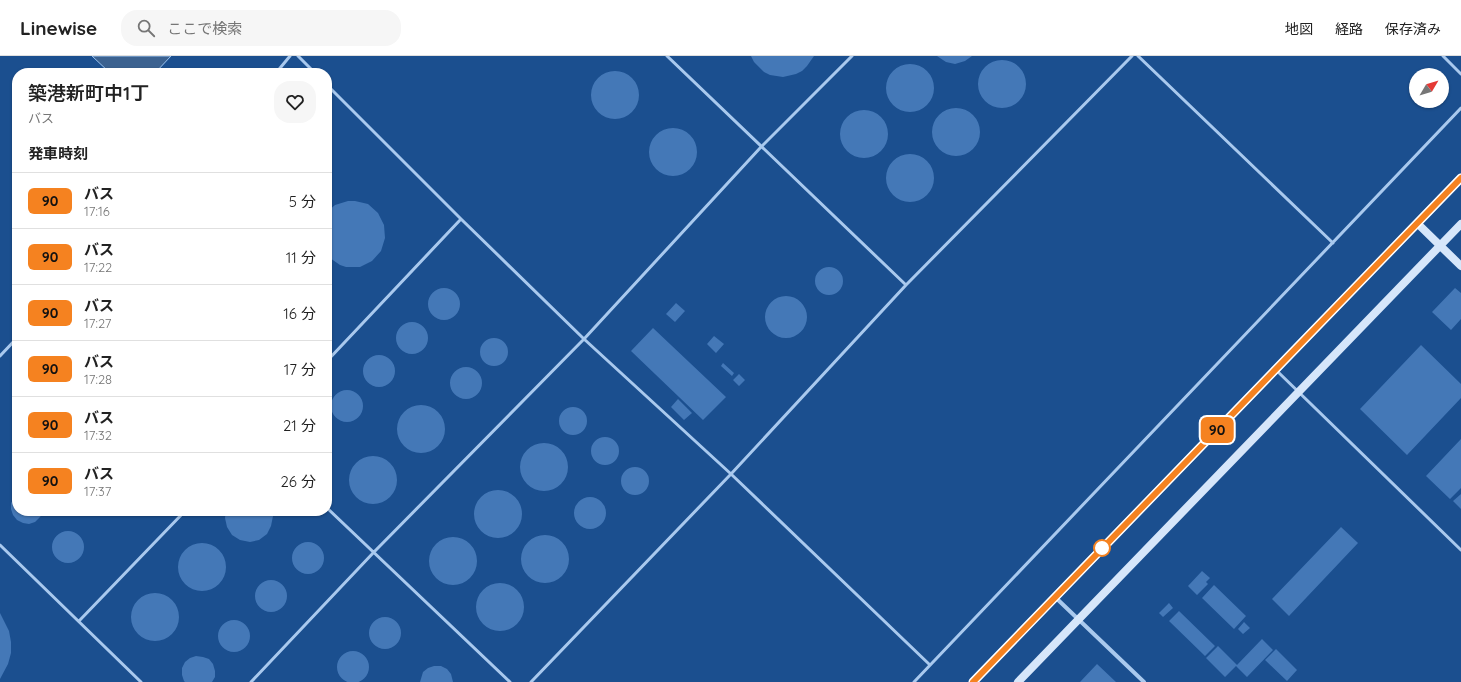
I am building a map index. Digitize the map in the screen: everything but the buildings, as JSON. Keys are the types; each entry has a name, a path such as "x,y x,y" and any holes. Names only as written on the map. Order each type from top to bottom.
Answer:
{"street":[{"path":"973,682 1461,178"},
{"path":"1418,224 1461,266"},
{"path":"1018,682 1461,224"},
{"path":"1055,597 1144,682"}],"lane":[{"path":"280,68 290,56"},
{"path":"298,56 310,68"},
{"path":"667,56 906,285"},
{"path":"251,682 374,552 584,339 761,147 852,56"},
{"path":"531,682 730,474 906,285 1132,56"},
{"path":"1138,56 1333,243"},
{"path":"1443,56 1461,74"},
{"path":"332,90 584,339 730,474 930,665"},
{"path":"914,682 1461,108"},
{"path":"332,356 461,219"},
{"path":"0,356 12,343"},
{"path":"1276,370 1461,550"},
{"path":"332,513 510,682"},
{"path":"79,621 180,516"},
{"path":"0,545 141,682"}],"water":[{"path":"92,56 171,56 160,68 105,68"}],"bus line":[{"name":"90","path":"973,682 1461,178"}]}
